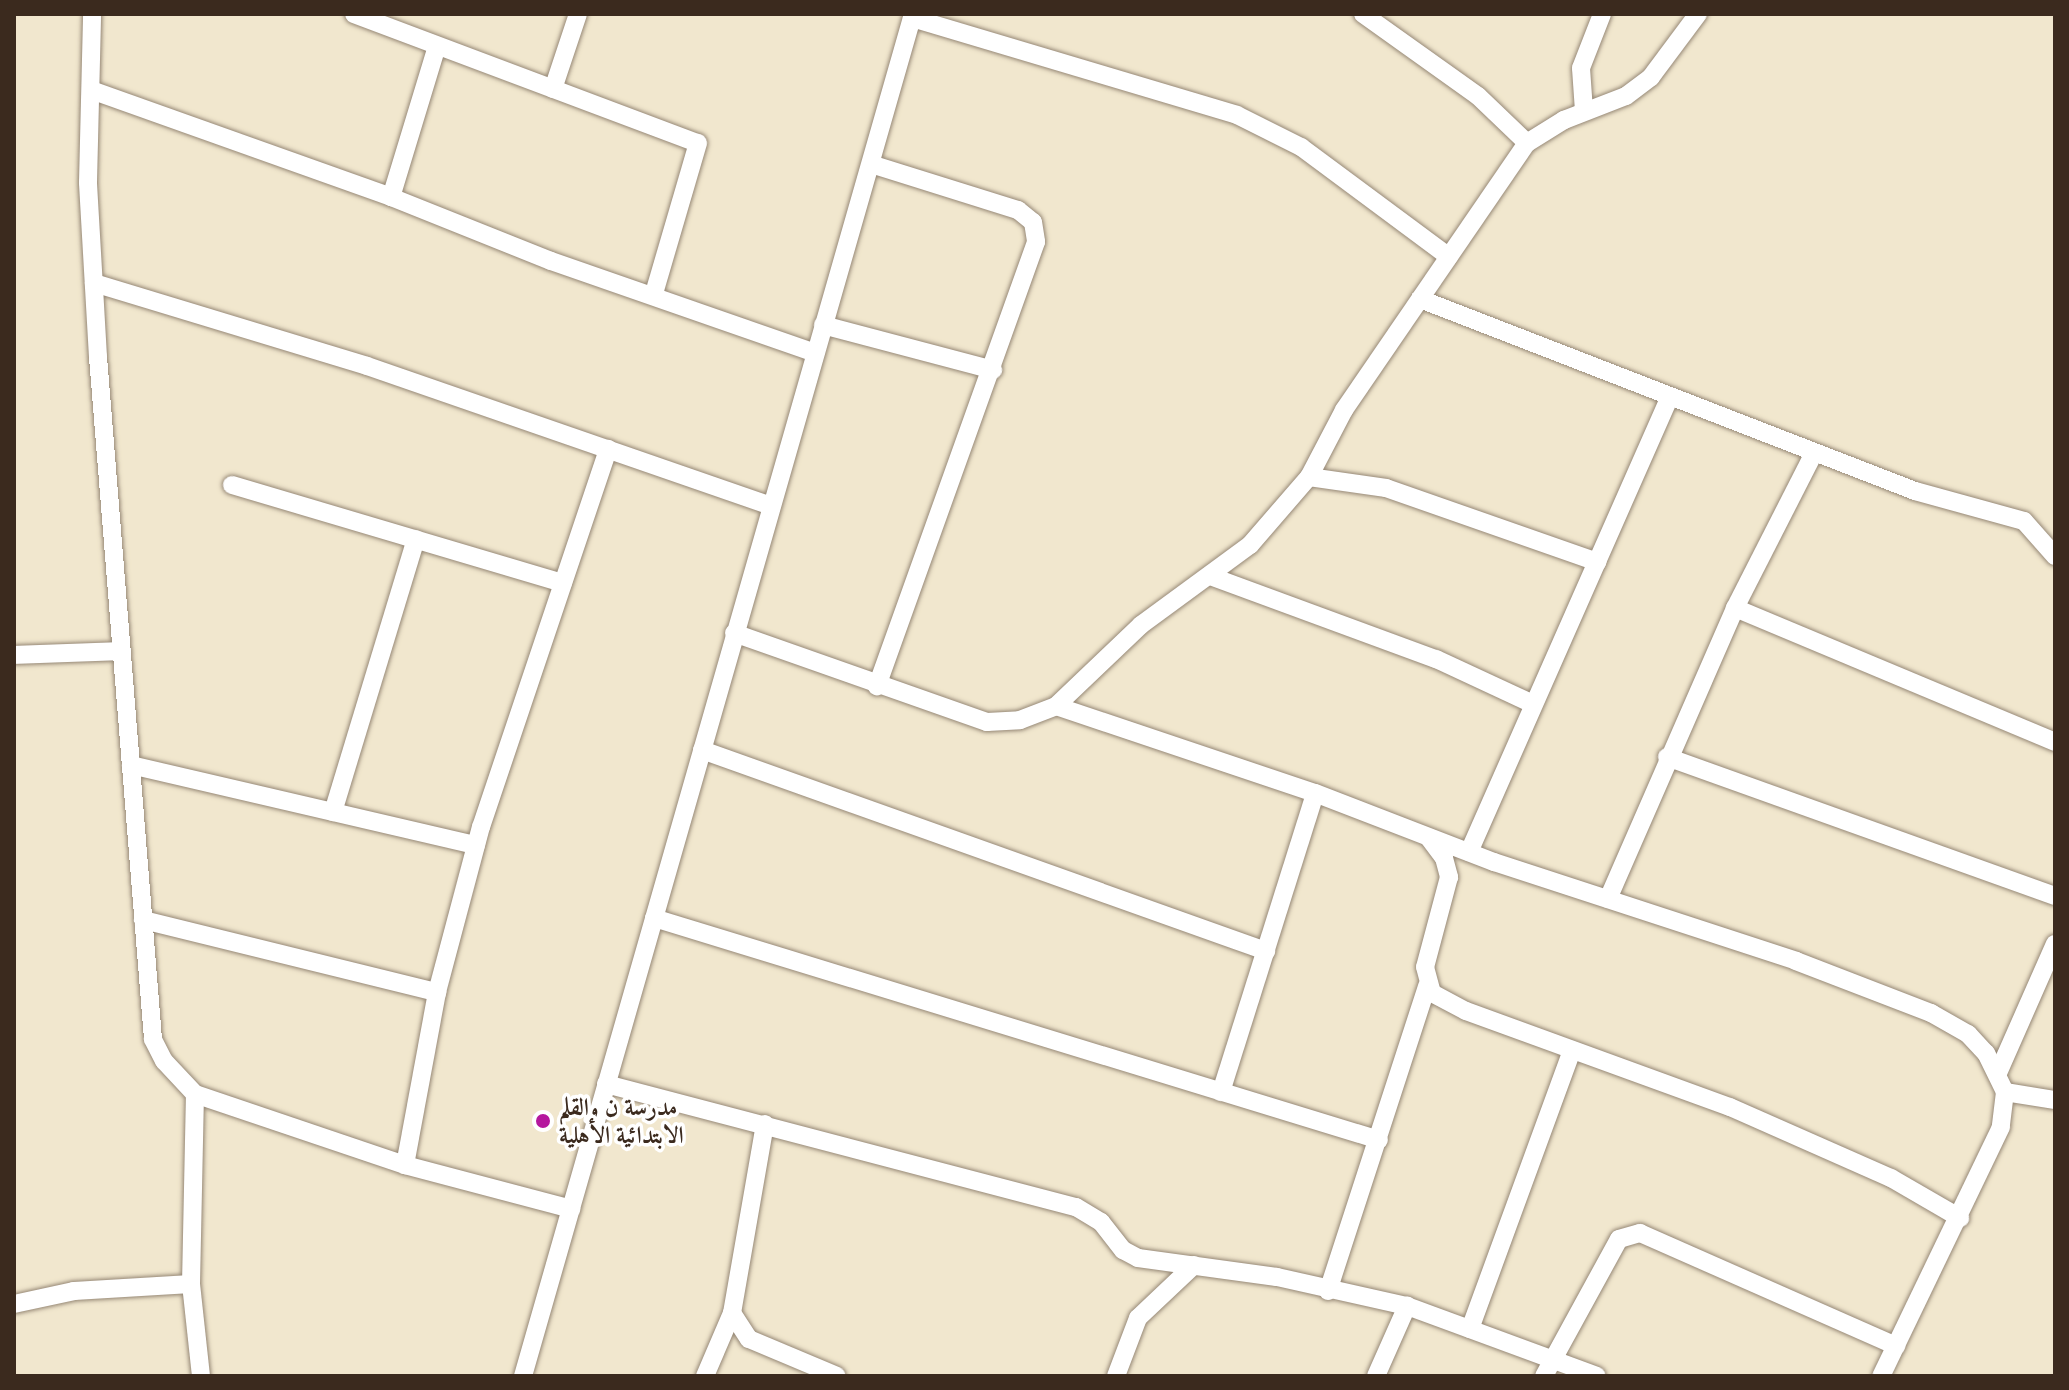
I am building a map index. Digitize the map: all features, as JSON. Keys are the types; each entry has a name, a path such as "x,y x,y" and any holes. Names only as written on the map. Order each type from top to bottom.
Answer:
{"street":[{"path":"92,14 94,91 88,182 94,283 121,651 156,1047 195,1094 405,1165 571,1209"},
{"path":"354,14 698,143 654,293"},
{"path":"553,89 578,14"},
{"path":"1363,14 1478,96 1527,143"},
{"path":"1584,111 1581,68 1602,14"},
{"path":"734,633 877,686 987,722 1020,720 1056,706 1141,625 1250,545 1309,477 1344,410 1527,143 1584,111 1610,105 1651,77 1698,14"},
{"path":"523,1376 823,325 874,165 913,16 1237,115 1301,147 1449,257"},
{"path":"391,197 437,46"},
{"path":"94,91 391,197 551,261 654,293 815,353"},
{"path":"874,165 998,201 1033,222 1030,264 877,686"},
{"path":"94,283 367,366 771,506"},
{"path":"1420,299 1915,491 2024,521 2055,556"},
{"path":"823,325 993,370"},
{"path":"1469,852 1531,703 1670,396"},
{"path":"405,1165 437,992 476,845 608,449"},
{"path":"1608,899 1667,757 1735,608 1814,453"},
{"path":"1309,477 1386,488 1597,562"},
{"path":"232,485 563,583"},
{"path":"333,812 416,539"},
{"path":"1210,576 1436,659 1531,703"},
{"path":"1735,608 2055,742"},
{"path":"14,655 121,651"},
{"path":"1056,706 1315,793 1469,852 1796,961 1931,1013 1968,1034 1998,1073 2005,1092 1997,1139 1881,1376"},
{"path":"702,750 1266,951"},
{"path":"1667,757 2055,896"},
{"path":"131,765 476,845"},
{"path":"1221,1092 1315,793"},
{"path":"1328,1291 1427,986 1427,955 1449,877 1444,858 1426,836"},
{"path":"654,918 1379,1140"},
{"path":"143,920 437,992"},
{"path":"1998,1073 2055,944"},
{"path":"1427,986 1466,1011 1730,1107 1891,1178 1960,1218"},
{"path":"1470,1329 1572,1050"},
{"path":"606,1084 1076,1207 1101,1222 1130,1255 1407,1306 1597,1376"},
{"path":"2005,1092 2055,1100"},
{"path":"195,1094 191,1284 201,1376"},
{"path":"705,1376 732,1313 765,1124"},
{"path":"1544,1376 1619,1239 1640,1233 1896,1346"},
{"path":"1116,1376 1138,1318 1194,1265"},
{"path":"14,1304 74,1291 191,1284"},
{"path":"1376,1376 1407,1306"},
{"path":"732,1313 749,1339 837,1376"}],"place":[{"name":"مدرسة ن والقلم الابتدائية الأهلية","path":"543,1121"}]}
